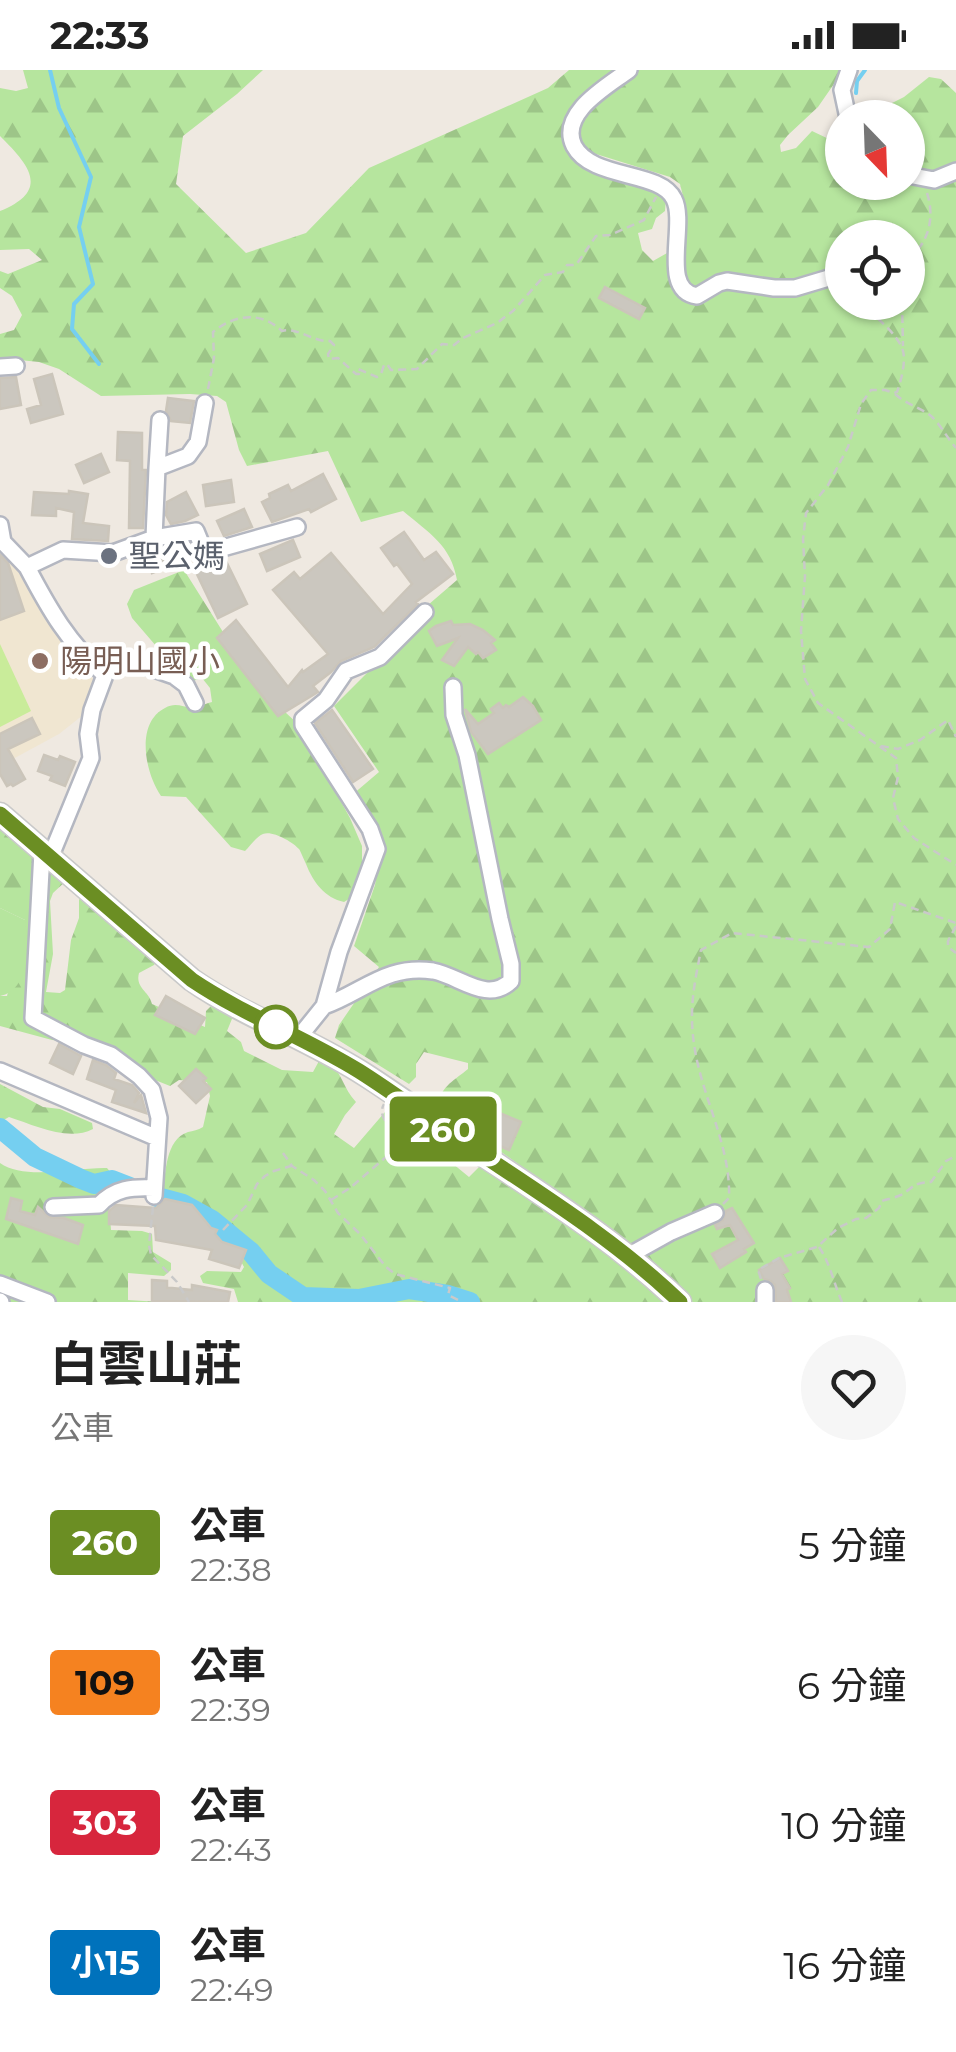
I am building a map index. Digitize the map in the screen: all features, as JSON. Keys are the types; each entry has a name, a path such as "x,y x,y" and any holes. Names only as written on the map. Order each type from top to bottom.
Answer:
{"main road":[{"path":"0,814 192,980 218,998 360,1072 580,1219 650,1272 680,1302"}],"street":[{"path":"629,70 579,112 570,131 572,141 581,156 592,164 668,190 677,205 676,271 680,286 690,295 704,294 727,281 795,288 825,279"},
{"path":"844,100 842,90 849,70"},
{"path":"925,179 934,180 956,171"},
{"path":"157,468 188,456 198,442 205,403"},
{"path":"154,538 160,420"},
{"path":"0,525 3,542 27,568 77,650 105,674"},
{"path":"27,568 63,550 113,553 154,538 196,531 205,553 298,527"},
{"path":"299,1037 324,1006 339,952 377,849 370,830 302,719 326,700 346,672 380,657 426,612"},
{"path":"53,1207 98,1205 109,1194 127,1188 154,1192 159,1118 152,1090 139,1076 112,1055 32,1018 46,855 92,758 88,734 92,710 105,674 118,656 174,676 186,685 195,702"},
{"path":"324,1006 388,974 408,970 453,976 490,992 511,981 511,964 471,775 454,715 452,687"},
{"path":"0,1070 157,1138"},
{"path":"628,1256 716,1213"},
{"path":"0,1284 46,1302"}],"path":[{"path":"205,403 214,358 213,332 226,324 260,317 282,331 290,329 330,341 334,345 328,358 338,358 356,374 360,374 358,369 377,377 387,364 391,370 417,369 442,344 454,345 498,322 545,275 576,265 596,236 610,236 644,220 661,186"},
{"path":"925,193 930,201 925,238"},
{"path":"881,320 903,350"},
{"path":"894,393 901,379 902,320"},
{"path":"956,448 930,415 894,393 871,390 861,404 848,447 806,513 801,631 805,679 818,703 896,758 898,777 893,798 898,818 914,838 956,865"},
{"path":"877,745 898,749 920,740 948,720 956,737"},
{"path":"716,1213 729,1198 730,1175 694,1047 690,999 701,950 732,933 869,947 890,929 895,902 956,925 948,947 956,953"},
{"path":"950,936 956,942"},
{"path":"330,1201 400,1145 398,1136 381,1115 380,1109 391,1093"},
{"path":"283,1153 292,1166 325,1191 386,1267 395,1274 450,1288 450,1298 462,1302"},
{"path":"765,1296 758,1270 779,1258 818,1246 838,1228 866,1218 882,1201 902,1196 918,1182 930,1182 946,1161 956,1156"},
{"path":"223,1230 248,1205 256,1184 274,1170 292,1166"},
{"path":"154,1192 150,1255 177,1282 189,1302"},
{"path":"818,1246 842,1302"}],"shaded area":[{"name":"陽明山國小","path":"0,536 66,643 93,679 94,690 83,715 59,734 0,766"}],"green space":[{"path":"23,70 263,70 183,136 176,184 246,253 306,233 369,168 548,88 569,70 859,70 836,81 818,107 780,145 781,152 796,148 812,131 825,137 825,200 925,200 925,100 898,100 929,77 941,79 956,93 956,1302 692,1302 627,1242 440,1108 444,1090 468,1069 468,1063 424,1052 416,1064 416,1077 409,1084 335,1038 339,1025 379,967 354,946 375,885 381,845 352,795 379,772 334,706 428,605 457,580 454,568 438,541 403,511 361,522 328,451 247,466 226,402 217,396 101,396 59,369 39,362 0,358 0,334 14,330 22,315 12,296 0,288 0,271 8,274 42,260 29,249 0,250 0,211 16,203 30,185 26,166 0,136 0,88 28,88","holes":["564,130 583,150 670,177 680,184 684,200 683,244 653,261 642,250 638,233 652,229 656,218 665,211 666,198 654,187 578,164 569,155"]},
{"path":"184,570 223,632 217,638 278,716 285,712 298,724 350,818 362,846 362,867 352,897 344,902 321,888 299,849 287,840 267,833 245,851 231,847 186,797 161,796 155,786 147,762 149,725 169,706 196,707 212,702 210,688 202,678 190,682 181,675 132,618 127,604 134,590"},
{"path":"0,644 31,711 0,727"},
{"path":"0,822 67,880 50,901 53,954 46,992 65,990 71,940 83,892 158,959 138,978 152,1004 205,1027 206,1011 215,1002 234,1014 227,1031 241,1042 244,1051 282,1070 313,1072 319,1061 329,1061 356,1102 334,1134 354,1148 385,1112 390,1112 469,1177 482,1164 506,1180 668,1302 238,1302 234,1289 203,1283 200,1276 207,1271 241,1272 244,1267 236,1252 175,1206 163,1191 175,1142 203,1127 210,1096 207,1082 179,1080 170,1086 145,1076 90,1043 52,1040 0,1026 0,996 7,996 25,920 0,908"},
{"path":"0,908 25,920 27,942 22,976 10,992 0,996"},
{"path":"0,1084 43,1107 60,1109 92,1123 93,1129 73,1134 9,1117 0,1122"},
{"path":"0,1163 37,1172 107,1168 120,1184 109,1205 111,1230 152,1234 153,1252 171,1263 171,1270 164,1276 128,1273 128,1300 160,1302 0,1302"}],"building":[{"path":"605,287 645,308 639,319 599,298"},
{"path":"52,374 63,414 31,423 27,409 41,405 34,379"},
{"path":"16,377 21,405 0,409 0,378"},
{"path":"168,398 194,401 190,423 171,421 166,411"},
{"path":"118,432 142,433 142,470 146,470 143,528 129,528 130,461 117,460"},
{"path":"101,454 109,472 84,483 76,465"},
{"path":"323,474 336,499 311,512 309,509 272,522 262,502 270,498 269,494 288,485 291,491"},
{"path":"231,480 234,502 206,506 203,485"},
{"path":"34,492 88,494 83,523 109,526 108,541 72,539 74,512 56,508 56,516 32,515"},
{"path":"186,492 198,515 171,524 166,515 167,502"},
{"path":"244,509 252,527 224,536 217,521"},
{"path":"404,532 424,560 436,552 453,574 416,602 374,647 341,661 313,686 318,692 278,716 217,638 236,620 288,687 302,670 328,654 273,590 294,572 300,579 331,553 383,614 412,584 381,548"},
{"path":"293,540 300,557 267,571 260,554"},
{"path":"171,547 177,563 152,573 145,553"},
{"path":"0,555 8,563 24,611 0,620"},
{"path":"225,559 247,604 218,618 196,572"},
{"path":"451,621 453,625 470,624 483,630 495,640 491,643 496,650 483,658 468,647 454,666 442,660 458,638 437,646 429,631"},
{"path":"523,697 541,720 488,754 471,732 465,709 478,724 494,713 491,709 499,703 503,708 509,707"},
{"path":"332,710 373,769 353,782 315,723"},
{"path":"32,718 40,734 8,749 25,779 7,786 0,774 0,734"},
{"path":"44,755 75,762 65,786 38,771"},
{"path":"166,996 205,1018 195,1034 155,1015"},
{"path":"59,1044 81,1056 73,1074 50,1063"},
{"path":"93,1060 116,1073 114,1079 132,1085 139,1093 134,1103 141,1095 146,1113 112,1102 116,1090 87,1079"},
{"path":"196,1069 211,1089 196,1103 179,1086"},
{"path":"497,1112 521,1122 509,1150 486,1140"},
{"path":"11,1198 22,1201 20,1211 35,1215 38,1207 49,1217 83,1225 78,1244 6,1219"},
{"path":"165,1199 192,1205 217,1230 215,1234 222,1242 246,1250 239,1268 209,1259 212,1250 156,1240 155,1226 109,1224 109,1211 116,1205 156,1208"},
{"path":"732,1208 754,1243 720,1268 712,1254 738,1240 730,1225 717,1229 715,1225"},
{"path":"780,1258 788,1271 782,1274 790,1288 787,1290 791,1302 776,1302 775,1285 764,1279 759,1270"},
{"path":"152,1280 167,1281 167,1288 192,1290 192,1285 230,1292 228,1302 152,1301"}],"waterway":[{"path":"50,70 59,108 91,177 79,227 93,284 74,304 72,329 99,364"},
{"path":"856,93 857,81 865,70"},
{"path":"0,1128 35,1157 81,1179 94,1184 112,1180 130,1187"},
{"path":"157,1197 183,1204 212,1220 251,1252 269,1274 303,1297 359,1299 409,1289 470,1302"}],"bus line":[{"name":"260","path":"0,814 192,980 218,998 360,1072 580,1219 650,1272 680,1302"}],"place":[{"name":"聖公媽","path":"109,556"},
{"name":"陽明山國小","path":"40,661"}]}
